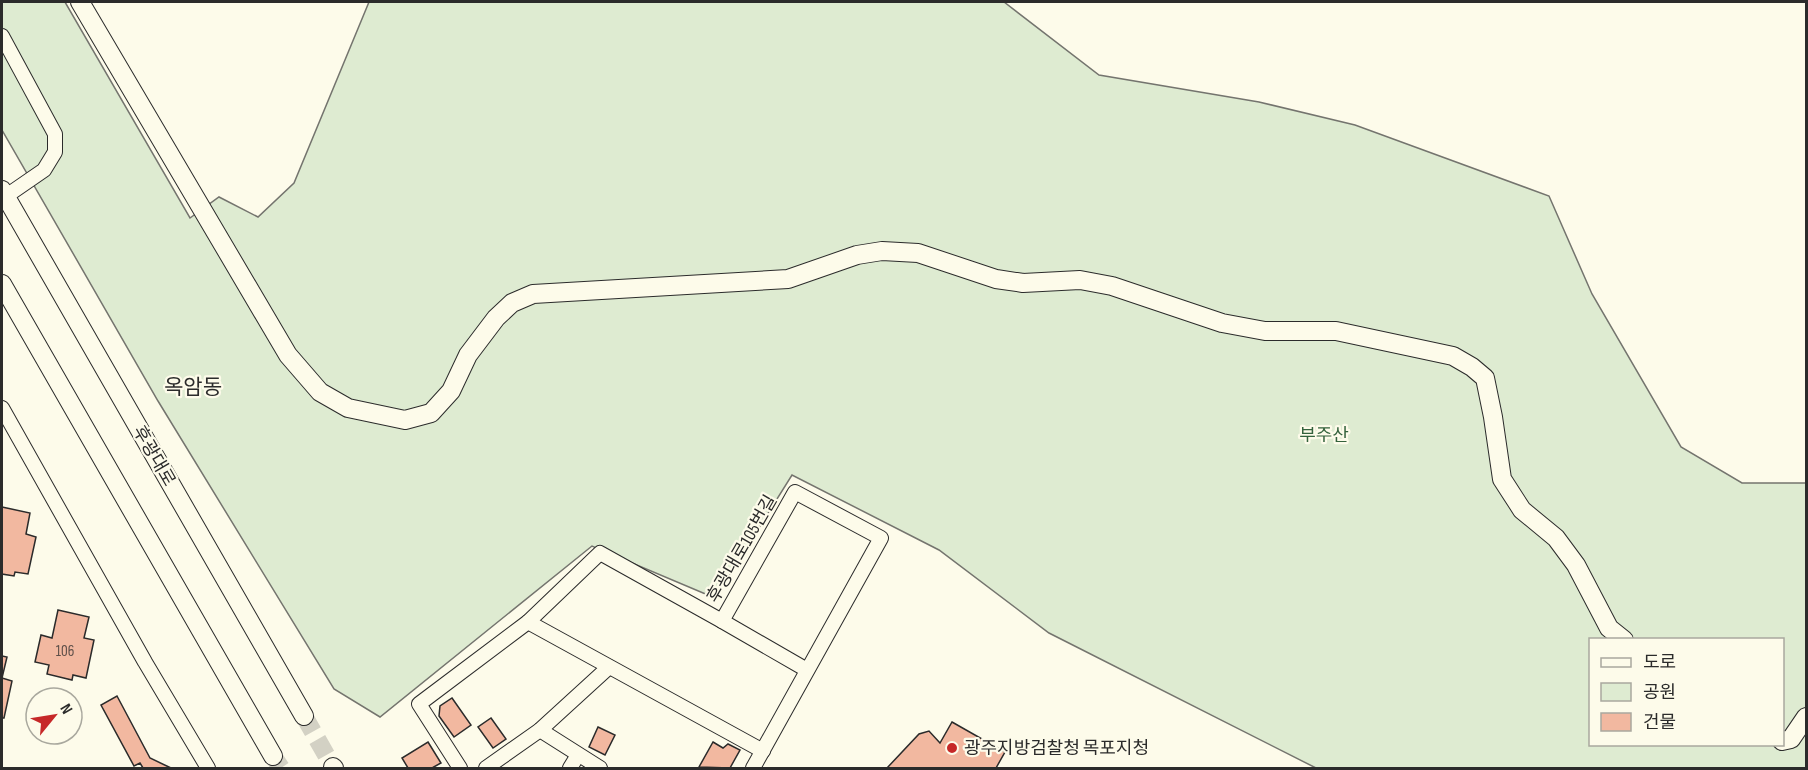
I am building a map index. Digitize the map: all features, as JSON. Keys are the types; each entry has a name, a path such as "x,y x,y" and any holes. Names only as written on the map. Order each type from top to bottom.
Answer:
{"street":[{"path":"80,2 288,355 320,392 348,408 405,420 431,413 451,391 468,355 496,318 512,303 532,294 788,279 857,255 882,251 918,254 996,279 1023,283 1080,280 1112,286 1222,323 1265,331 1336,331 1453,356 1472,367 1485,378 1502,479 1522,510 1556,538 1576,565 1610,628 1623,638"},
{"path":"2,36 54,134 56,152 44,170 2,195"},
{"name":"후광대로","path":"2,195 304,716"},
{"path":"2,284 273,756"},
{"path":"2,408 145,663 208,768"},
{"name":"후광대로105번길","path":"722,621 795,492 881,538 753,768"},
{"name":"후광대로105번길","path":"460,768 418,704 528,622 600,553 807,670"},
{"path":"528,622 763,751"},
{"path":"486,768 540,730 609,667"},
{"path":"1784,741 1791,740 1806,717"},
{"path":"540,730 600,768"},
{"path":"570,768 578,754"}],"green space":[{"name":"부주산","path":"2,2 65,2 190,218 219,197 258,217 294,183 369,2 1004,2 1099,75 1259,102 1355,125 1549,196 1592,294 1681,447 1742,483 1806,483 1806,768 1316,768 1049,633 939,550 792,475 715,598 592,546 380,717 334,689 158,401 2,130"}],"building":[{"path":"2,507 30,513 26,534 36,537 28,574 15,572 14,576 2,574"},
{"path":"58,610 89,617 84,638 94,640 86,678 73,675 72,680 47,674 49,665 35,662 41,635 52,638"},
{"path":"2,656 7,657 2,678"},
{"path":"2,678 12,681 4,718 2,718"},
{"path":"117,696 150,758 171,768 143,768 140,763 134,766 101,705"},
{"path":"452,698 471,725 454,737 439,716 440,706"},
{"path":"491,718 506,739 493,748 478,727"},
{"name":"광주지방검찰청 목포지청","path":"952,722 1005,752 996,768 887,768 919,734 929,731 940,743"},
{"path":"598,727 615,735 605,755 589,747"},
{"path":"428,742 441,763 432,768 408,768 402,758"},
{"path":"713,742 723,748 728,744 740,750 730,768 699,767"}],"tunnel":[{"path":"304,716 333,767"},
{"path":"273,756 281,768"}],"place":[{"name":"광주지방검찰청 목포지청","path":"952,748"}],"district":[{"name":"옥암동","path":"193,387"}]}
